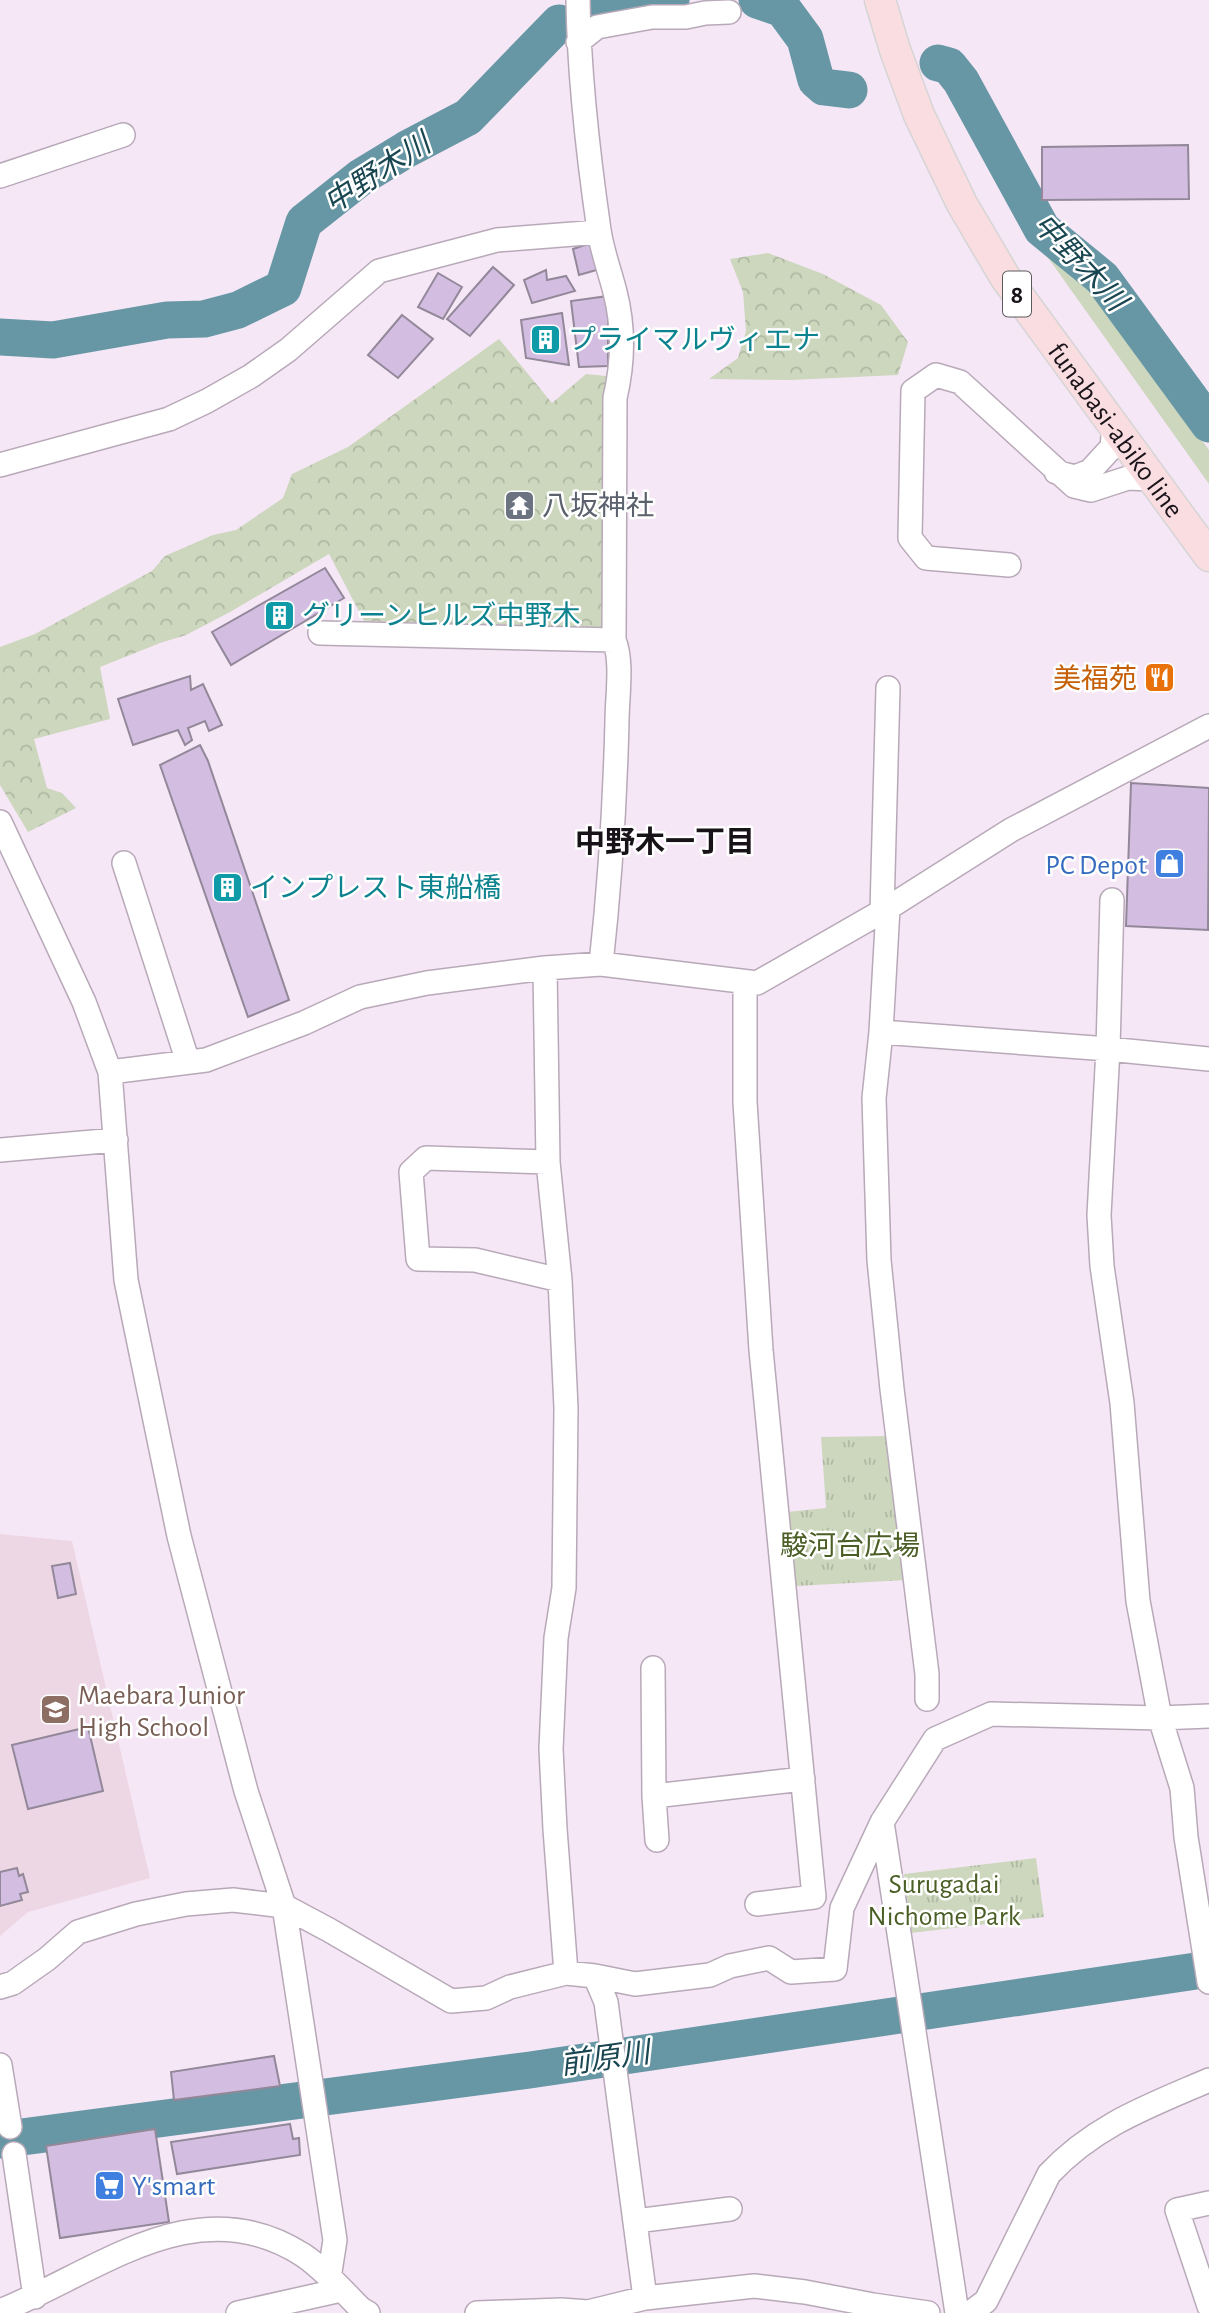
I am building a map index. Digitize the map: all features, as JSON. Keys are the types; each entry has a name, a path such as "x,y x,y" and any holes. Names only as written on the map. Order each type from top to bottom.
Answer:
{"main road":[{"name":"funabasi-abiko line","path":"880,0 919,115 962,204 1006,277 1209,556"}],"street":[{"path":"578,0 578,42 599,232 622,331 619,381 615,398 614,640 617,646 618,681 615,780 611,874 601,964"},
{"path":"578,42 597,27 652,17 687,17 729,12"},
{"path":"0,176 123,135"},
{"path":"0,466 169,419 207,401 251,376 288,350 379,271 497,240 599,232"},
{"path":"1009,565 926,558 910,538 914,391 936,375 960,382 1073,486 1091,490 1128,478 1152,479"},
{"path":"1056,472 1075,477 1090,471 1112,447 1114,427"},
{"path":"320,633 614,640"},
{"path":"888,688 881,1032 874,1098 879,1260 927,1699"},
{"path":"110,1072 206,1060 304,1023 359,997 427,984 545,968 601,964 757,983 885,910 1011,830 1209,726"},
{"path":"0,822 84,1002 110,1072 127,1280 179,1536 246,1791 284,1906 335,2240 335,2284"},
{"path":"124,863 188,1062"},
{"path":"1112,900 1108,1049 1099,1215 1102,1266 1122,1403 1138,1601 1160,1718 1182,1788 1186,1837 1209,1982"},
{"path":"545,968 548,1162 560,1280 566,1408 564,1588 556,1639 551,1749 566,1973"},
{"path":"745,982 745,1102 761,1350 814,1897 757,1903"},
{"path":"881,1032 1209,1059"},
{"path":"0,1150 116,1140"},
{"path":"548,1162 426,1158 411,1172 418,1259 475,1260 560,1280"},
{"path":"653,1668 657,1840"},
{"path":"0,1987 13,1983 39,1965 78,1932 136,1914 186,1904 233,1900 284,1906 451,2001 486,1998 510,1987 566,1973 635,1984 709,1975 730,1966 769,1958 791,1972 835,1969 842,1908 882,1822 935,1739 991,1714 1160,1718 1209,1716"},
{"path":"654,1796 803,1779"},
{"path":"882,1822 909,2013 957,2313"},
{"path":"595,1976 606,2002 645,2298"},
{"path":"0,2065 10,2127"},
{"path":"970,2313 986,2301 1049,2174 1064,2157 1110,2124 1209,2080"},
{"path":"14,2154 35,2297"},
{"path":"1209,2203 1177,2210 1209,2306"},
{"path":"636,2221 730,2208"},
{"path":"0,2311 35,2297 141,2243 198,2230 246,2231 270,2238 303,2256 368,2313"},
{"path":"238,2313 335,2284"},
{"path":"477,2313 561,2310 588,2312 645,2298 754,2286 806,2292 873,2309 928,2313"}],"shaded area":[{"name":"Maebara Junior High School","path":"0,1534 72,1541 150,1878 28,1912 0,1936"}],"green space":[{"path":"1039,245 1079,274 1209,450 1209,484"},
{"path":"768,253 823,274 881,305 908,342 898,375 791,380 709,379 738,358 746,331 743,292 730,259"},
{"path":"499,339 552,403 586,374 606,376 602,627 364,621 329,554 186,635 100,667 110,719 34,739 47,788 62,793 76,808 28,832 0,785 0,647 35,634 152,571 165,556 213,535 236,530 283,498 292,474 348,447"},
{"name":"駿河台広場","path":"888,1436 907,1580 796,1586 787,1512 826,1508 821,1437"},
{"name":"Surugadai Nichome Park","path":"1036,1858 1044,1917 911,1933 904,1874"}],"building":[{"path":"1188,145 1189,199 1042,200 1042,147"},
{"path":"600,240 607,267 579,275 573,249"},
{"path":"493,267 514,285 470,336 447,319"},
{"path":"546,270 547,280 566,276 575,291 532,303 524,280"},
{"path":"438,273 462,287 443,319 418,307"},
{"path":"608,296 608,366 579,367 571,301"},
{"name":"プライマルヴィエナ","path":"562,313 569,365 526,358 521,320"},
{"path":"402,315 433,339 398,378 368,355"},
{"name":"グリーンヒルズ中野木","path":"325,568 344,598 231,665 212,632"},
{"path":"190,676 191,690 203,684 222,725 209,731 205,721 188,728 192,740 185,745 178,730 133,745 118,699"},
{"name":"インプレスト東船橋","path":"200,745 208,761 289,1000 248,1017 160,765"},
{"path":"1131,783 1209,788 1208,930 1126,926"},
{"path":"70,1563 76,1594 58,1598 52,1566"},
{"path":"88,1727 103,1791 28,1809 12,1745"},
{"path":"17,1868 19,1876 23,1874 28,1892 20,1894 22,1900 0,1906 0,1872"},
{"path":"274,2056 280,2086 174,2100 171,2072"},
{"path":"290,2124 293,2139 299,2138 300,2155 177,2174 171,2142"},
{"path":"155,2129 169,2222 60,2238 46,2146"}],"waterway":[{"name":"中野木川","path":"597,12 671,0"},
{"name":"中野木川","path":"757,0 783,9 805,39 816,80 824,87 849,90"},
{"name":"中野木川","path":"0,337 53,340 167,320 204,319 238,310 283,288 304,222 361,177 468,117 559,23"},
{"name":"中野木川","path":"938,63 949,66 961,81 1042,229 1102,278 1209,424"},
{"name":"前原川","path":"0,2140 530,2070 1209,1969"}],"place":[{"name":"プライマルヴィエナ","path":"545,339"},
{"name":"八坂神社","path":"519,505"},
{"name":"グリーンヒルズ中野木","path":"279,615"},
{"name":"美福苑","path":"1160,678"},
{"name":"PC Depot","path":"1170,864"},
{"name":"インプレスト東船橋","path":"227,887"},
{"name":"Maebara Junior High School","path":"55,1710"},
{"name":"Y'smart","path":"109,2185"}],"district":[{"name":"中野木一丁目","path":"665,842"}]}
